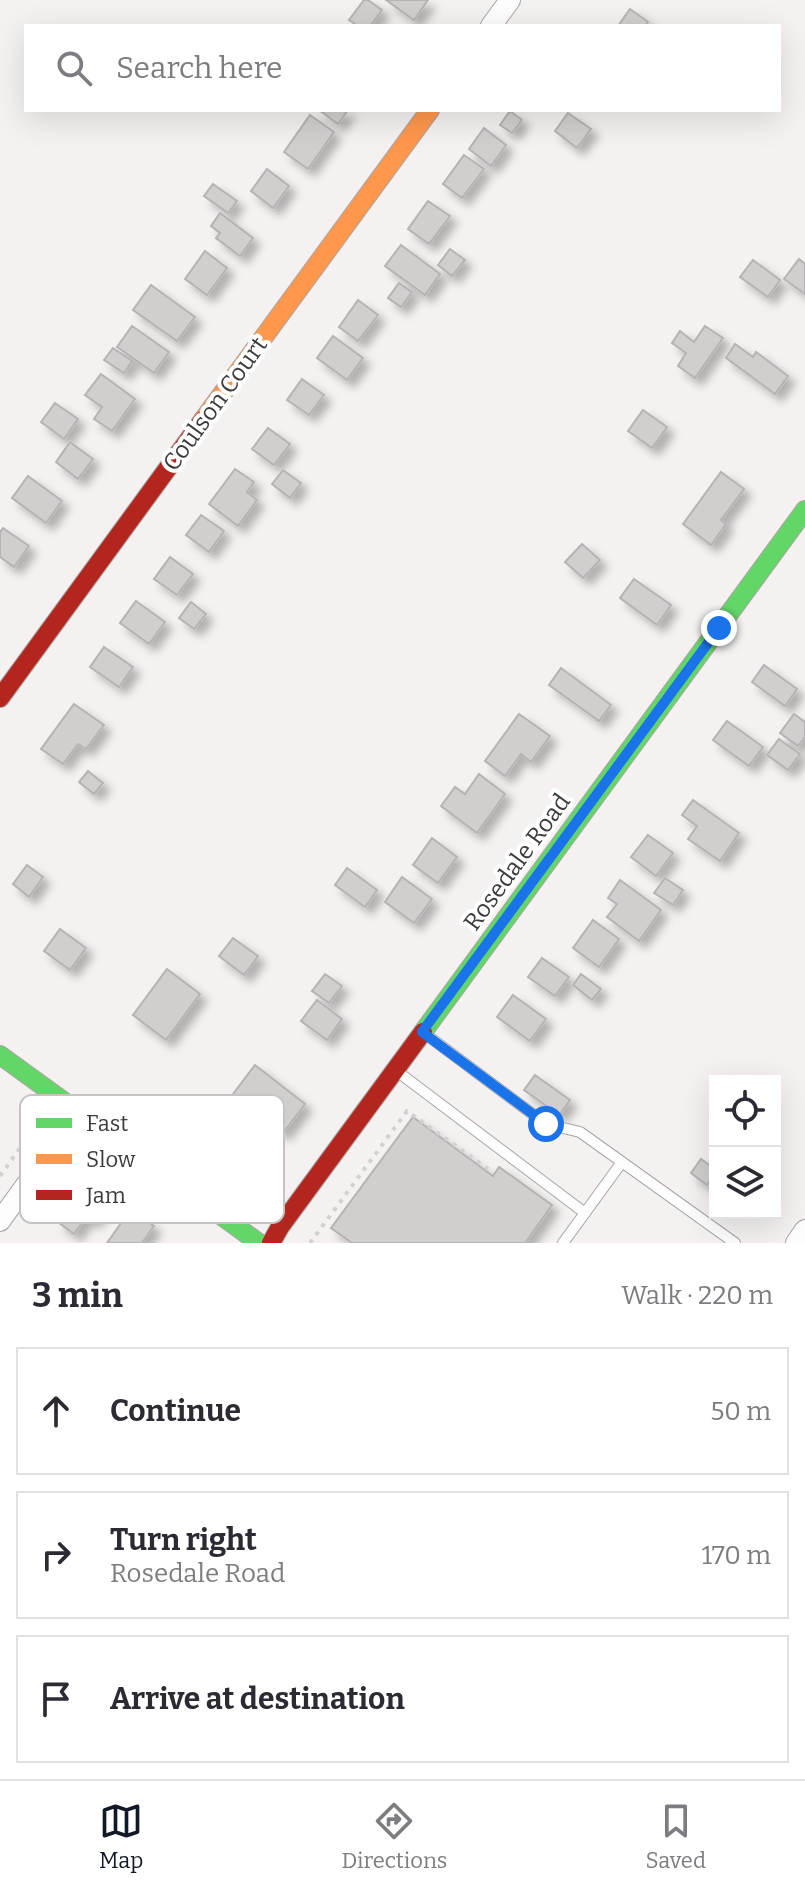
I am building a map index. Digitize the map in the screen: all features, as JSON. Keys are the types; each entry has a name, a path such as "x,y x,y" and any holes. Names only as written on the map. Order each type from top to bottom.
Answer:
{"street":[{"path":"492,24 510,0"},
{"name":"Coulson Court","path":"0,698 429,112"},
{"name":"Rosedale Road","path":"284,1221 805,510"},
{"path":"0,1055 54,1095"},
{"path":"0,1221 20,1193"},
{"path":"231,1223 259,1243"},
{"name":"Rosedale Road","path":"271,1243 283,1223"},
{"path":"796,1243 805,1230"}],"lane":[{"path":"422,1032 546,1124 580,1132 735,1243"},
{"path":"394,1069 585,1213"},
{"path":"563,1243 622,1162"}],"path":[{"path":"310,1243 407,1111 488,1169"},
{"path":"0,1176 20,1148"}],"building":[{"path":"364,0 382,10 372,24 355,24 349,20"},
{"path":"386,0 428,0 414,20"},
{"path":"630,9 648,22 646,24 619,24"},
{"path":"322,112 347,112 338,124"},
{"path":"509,112 522,120 512,133 500,125"},
{"path":"568,113 591,129 577,148 555,131"},
{"path":"310,115 334,132 308,169 284,152"},
{"path":"484,128 506,145 491,166 469,149"},
{"path":"464,155 484,169 462,198 443,184"},
{"path":"267,169 289,186 273,208 251,191"},
{"path":"213,184 237,201 228,213 204,196"},
{"path":"428,201 450,216 429,244 408,229"},
{"path":"220,213 253,238 240,256 216,238 220,233 211,226"},
{"path":"401,245 440,274 425,295 385,266"},
{"path":"450,249 465,260 452,276 438,265"},
{"path":"205,251 227,268 207,295 185,279"},
{"path":"799,259 805,264 805,294 784,279"},
{"path":"753,260 780,280 768,297 740,277"},
{"path":"399,283 412,292 401,307 388,298"},
{"path":"151,285 195,317 177,341 133,310"},
{"path":"358,300 378,315 358,341 339,327"},
{"path":"132,326 169,352 154,373 117,347"},
{"path":"705,326 723,338 695,378 678,366 686,353 672,343 680,331 694,342"},
{"path":"333,336 363,358 347,380 317,358"},
{"path":"735,344 753,357 756,352 788,376 775,394 726,358"},
{"path":"113,348 132,361 124,373 104,360"},
{"path":"101,374 135,399 112,431 94,419 102,407 85,395"},
{"path":"302,379 324,395 309,415 287,400"},
{"path":"55,403 78,419 64,439 41,422"},
{"path":"643,410 667,427 652,448 628,431"},
{"path":"268,428 290,444 274,465 252,449"},
{"path":"70,442 93,459 78,479 56,462"},
{"path":"235,469 254,482 247,492 257,500 238,526 209,504"},
{"path":"283,470 301,483 290,498 272,484"},
{"path":"721,472 744,489 721,520 726,524 711,545 683,524"},
{"path":"28,476 62,501 46,523 12,498"},
{"path":"201,515 224,531 209,552 186,535"},
{"path":"3,528 29,546 14,567 0,557 0,532"},
{"path":"582,544 600,560 583,578 565,562"},
{"path":"170,557 193,574 177,595 154,579"},
{"path":"634,579 671,605 657,625 620,598"},
{"path":"136,601 165,622 149,644 120,623"},
{"path":"191,602 206,614 194,629 179,618"},
{"path":"104,647 133,667 119,687 90,667"},
{"path":"764,665 797,689 785,706 752,682"},
{"path":"561,668 611,705 599,721 549,685"},
{"path":"74,704 104,725 86,749 78,744 63,764 41,749"},
{"path":"519,714 550,736 531,762 521,754 505,776 485,761"},
{"path":"794,714 805,722 805,737 798,746 780,733"},
{"path":"727,721 763,747 749,766 713,740"},
{"path":"779,739 800,754 788,770 767,755"},
{"path":"88,771 103,783 94,794 79,782"},
{"path":"479,774 505,794 477,833 441,806 455,787 465,794"},
{"path":"693,800 739,833 720,861 688,839 697,826 682,815"},
{"path":"648,835 673,853 656,876 631,857"},
{"path":"432,838 457,857 438,883 413,865"},
{"path":"27,865 43,877 29,897 13,884"},
{"path":"347,868 377,890 365,907 335,885"},
{"path":"402,877 432,899 414,923 385,902"},
{"path":"665,878 683,890 673,905 654,893"},
{"path":"620,880 661,910 639,941 607,917 617,904 608,898"},
{"path":"593,920 619,939 599,967 573,948"},
{"path":"60,929 86,948 70,970 44,951"},
{"path":"233,938 258,956 244,975 219,956"},
{"path":"542,958 569,977 555,996 528,977"},
{"path":"167,969 200,994 166,1040 133,1015"},
{"path":"325,974 342,986 329,1003 312,991"},
{"path":"581,974 601,989 592,1000 573,985"},
{"path":"513,995 546,1019 530,1041 497,1017"},
{"path":"317,1000 342,1019 327,1040 301,1021"},
{"path":"255,1065 305,1104 284,1132 284,1095 233,1094"},
{"path":"535,1075 570,1100 559,1115 524,1090"},
{"path":"413,1117 493,1176 499,1167 552,1205 525,1243 352,1243 331,1228"},
{"path":"701,1159 709,1165 709,1182 707,1185 691,1173"},
{"path":"59,1223 82,1223 74,1234"},
{"path":"121,1223 150,1223 154,1226 142,1243 107,1243"}],"traffic: fast":[{"path":"423,1032 805,510"},
{"path":"0,1055 55,1095"},
{"path":"231,1223 259,1243"}],"traffic: slow":[{"path":"203,420 429,112"}],"traffic: jam":[{"path":"0,698 203,420"},
{"path":"284,1222 423,1032"},
{"path":"271,1243 283,1223"}],"route":[{"path":"546,1124 422,1032 719,628"}]}
